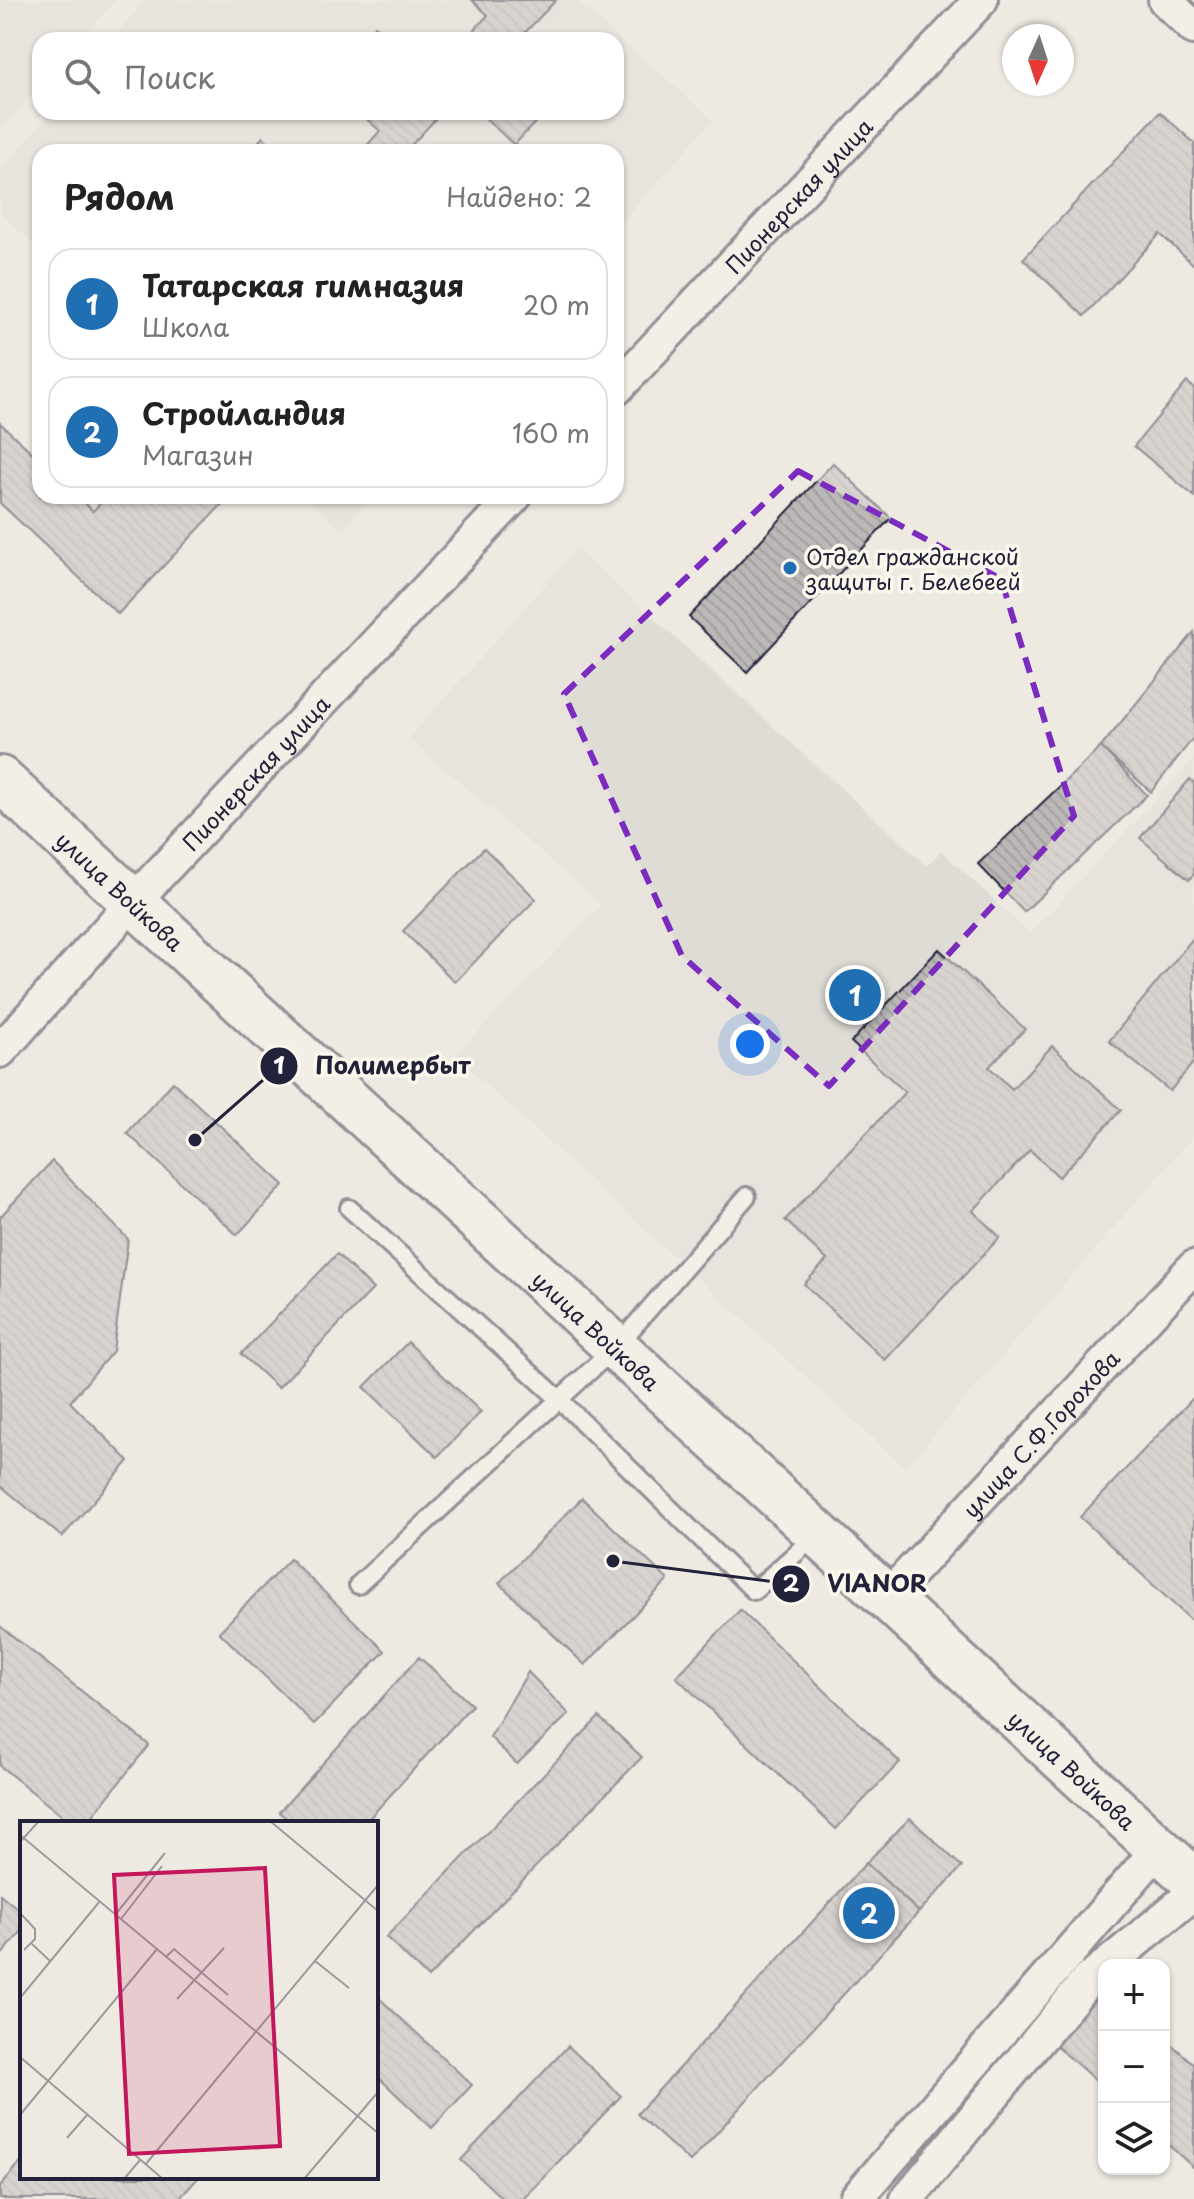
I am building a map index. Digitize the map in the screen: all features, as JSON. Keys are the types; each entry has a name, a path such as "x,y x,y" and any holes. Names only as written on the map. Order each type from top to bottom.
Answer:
{"main road":[{"name":"улица Войкова","path":"0,779 617,1346 885,1600 1194,1881"}],"street":[{"name":"Пионерская улица","path":"624,380 981,0"},
{"path":"1165,0 1194,28"},
{"name":"Пионерская улица","path":"0,1051 132,903 507,504"},
{"name":"улица С.Ф.Горохова","path":"885,1600 1194,1267"},
{"path":"856,2199 1160,1847"},
{"path":"1114,1959 1194,1893"},
{"path":"907,2199 1098,1972"}],"lane":[{"path":"358,1585 617,1346 747,1196"},
{"path":"349,1208 559,1399 754,1591 816,1534"}],"highlighted area":[{"path":"798,471 1001,579 1074,816 829,1086 682,956 564,694"}],"shaded area":[{"path":"0,0 115,0 87,32 32,32 32,94 0,130"},
{"path":"145,0 575,0 612,32 119,32"},
{"path":"624,43 713,120 624,219 624,144 32,144 32,243 0,213 0,172 44,120 624,120"},
{"path":"313,504 366,504 342,531"},
{"path":"577,549 927,866 941,851 1030,933 1194,759 1194,1135 905,1468 455,1056 602,905 409,738"}],"building":[{"path":"472,0 556,0 526,32 472,32 488,15"},
{"path":"1160,112 1194,143 1194,265 1160,234 1084,316 1023,259"},
{"path":"368,120 435,120 412,144 368,144 380,131"},
{"path":"487,120 537,120 513,144"},
{"path":"263,137 270,144 256,144"},
{"path":"1187,382 1194,388 1194,496 1134,446"},
{"path":"0,423 32,453 32,504 86,504 93,511 100,504 222,504 118,614 0,503"},
{"name":"Отдел гражданской защиты г. Белебеей","path":"833,463 891,518 747,672 689,617"},
{"path":"1194,632 1194,737 1151,792 1101,747"},
{"path":"1101,747 1147,795 1024,912 978,864"},
{"path":"1190,779 1194,783 1194,874 1189,880 1140,838"},
{"path":"484,848 536,899 455,982 403,931"},
{"path":"1194,937 1194,1062 1170,1091 1109,1041"},
{"path":"939,949 1025,1029 989,1067 1012,1089 1052,1046 1121,1110 1059,1177 1030,1150 973,1211 1000,1237 885,1360 804,1284 827,1260 785,1220 905,1092 851,1042"},
{"path":"173,1082 284,1185 237,1235 127,1133"},
{"path":"52,1161 128,1239 113,1351 70,1402 129,1461 62,1537 0,1485 0,1217"},
{"path":"337,1254 373,1289 278,1388 241,1354"},
{"path":"408,1342 481,1412 437,1457 364,1387"},
{"path":"1194,1397 1194,1623 1080,1517"},
{"path":"582,1498 668,1580 585,1665 499,1583"},
{"path":"290,1559 385,1651 314,1724 219,1632"},
{"path":"740,1610 900,1762 836,1829 676,1677"},
{"path":"0,1626 149,1745 89,1821 69,1821 0,1766"},
{"path":"419,1657 472,1705 367,1821 290,1821 279,1812"},
{"path":"528,1672 569,1714 517,1764 490,1737"},
{"path":"599,1717 642,1757 428,1978 386,1937"},
{"path":"910,1818 962,1867 919,1912 866,1863"},
{"path":"866,1863 919,1912 690,2162 637,2114"},
{"path":"0,1894 20,1910 20,1933 0,1957"},
{"path":"1098,1992 1098,2083 1052,2042"},
{"path":"378,1997 472,2085 432,2128 378,2077"},
{"path":"1170,2043 1194,2064 1194,2168 1170,2146"},
{"path":"568,2046 621,2096 523,2199 503,2199 461,2160"},
{"path":"20,2163 20,2179 197,2179 179,2199 0,2199 0,2186"}],"place":[{"name":"Отдел гражданской защиты г. Белебеей","path":"790,568"},
{"name":"Татарская гимназия","path":"855,995"},
{"name":"Полимербыт","path":"195,1140"},
{"name":"VIANOR","path":"613,1561"},
{"name":"Стройландия","path":"869,1913"}]}
